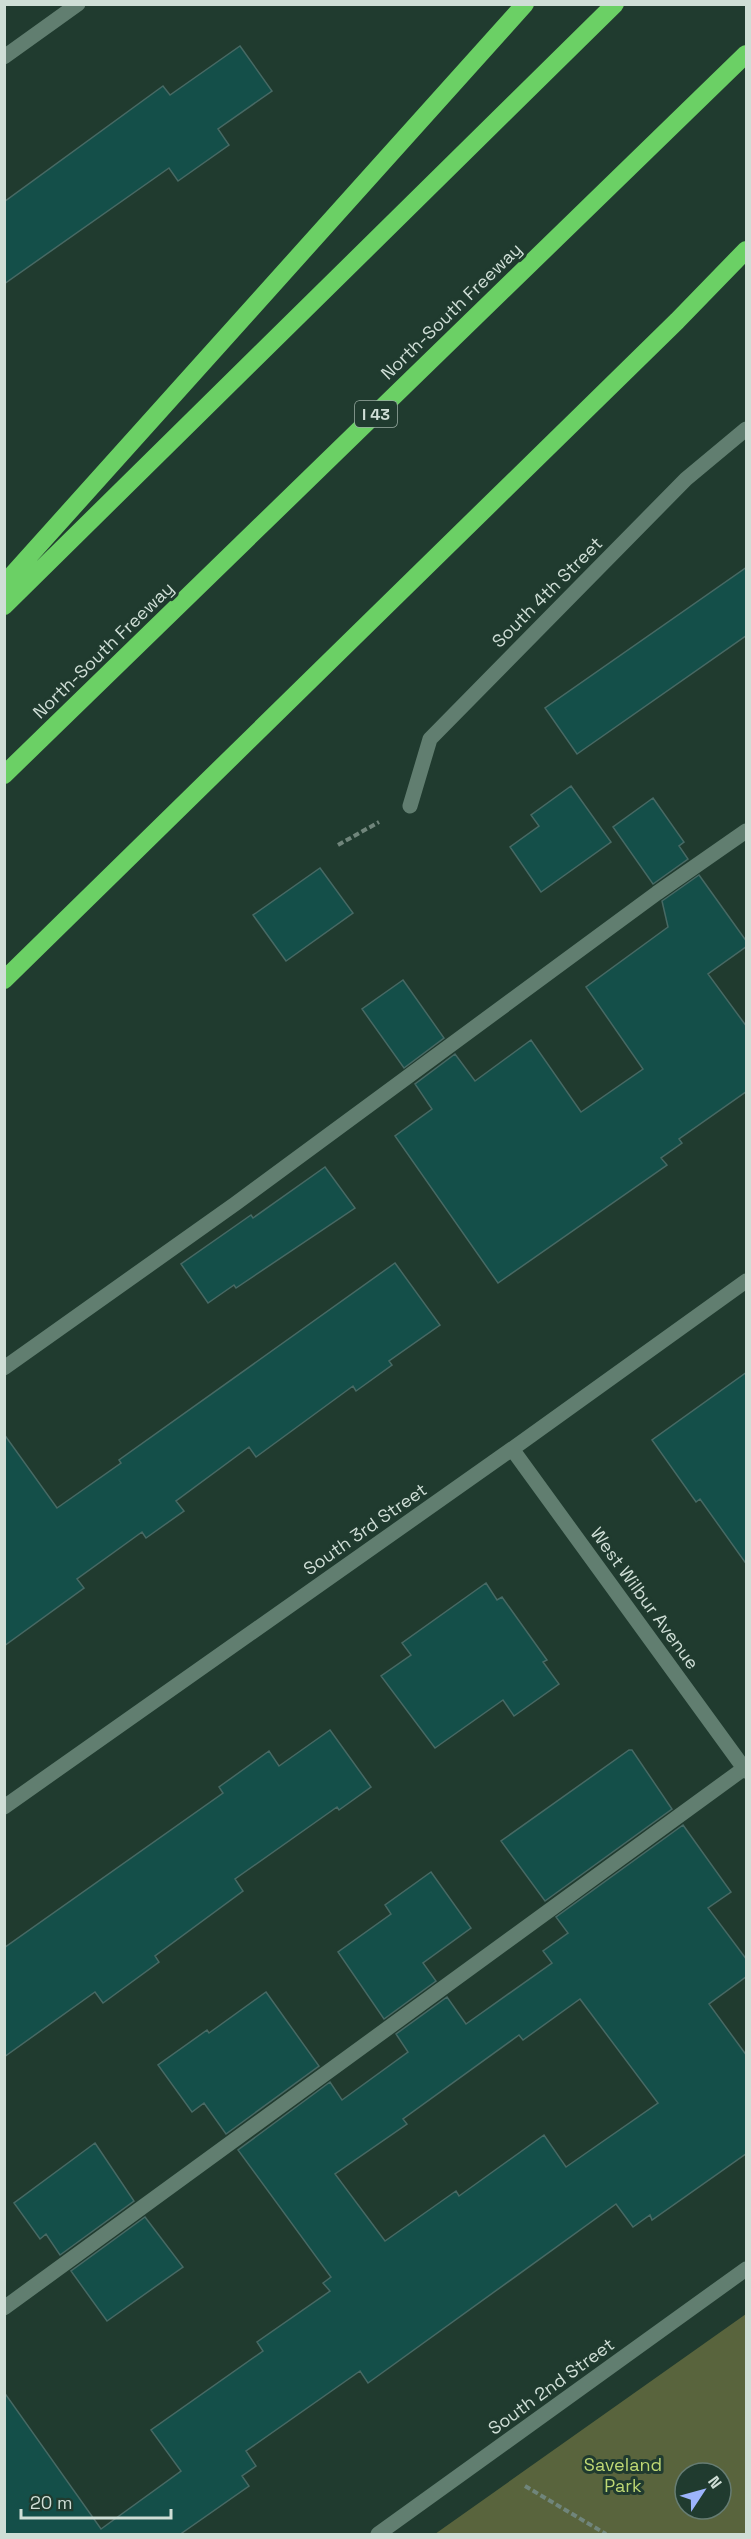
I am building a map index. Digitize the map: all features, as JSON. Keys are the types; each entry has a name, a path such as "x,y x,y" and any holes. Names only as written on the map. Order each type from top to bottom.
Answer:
{"highway":[{"path":"4,584 525,4"},
{"path":"4,606 615,4"},
{"name":"North-South Freeway","path":"4,775 747,54"},
{"path":"4,980 747,250"}],"street":[{"path":"4,57 78,4"},
{"name":"South 4th Street","path":"410,806 430,739 686,479 747,429"},
{"path":"4,1368 235,1204 657,893 747,831"},
{"name":"South 3rd Street","path":"4,1807 747,1281"},
{"name":"West Wilbur Avenue","path":"512,1449 746,1769"},
{"path":"4,2308 746,1769"},
{"name":"South 2nd Street","path":"378,2535 747,2269"}],"path":[{"path":"338,845 410,806"},
{"path":"525,2486 606,2535"}],"green space":[{"name":"Saveland Park","path":"746,2314 746,2534 435,2534"}],"building":[{"path":"240,46 272,91 218,129 229,145 178,181 169,168 4,284 4,202 163,86 170,95"},
{"path":"747,567 747,635 577,754 545,708"},
{"path":"571,786 611,842 541,892 510,847 539,826 531,815"},
{"path":"653,798 684,842 679,846 688,859 653,884 613,827"},
{"path":"320,868 353,913 286,961 253,915"},
{"path":"699,875 747,942 747,946 708,974 747,1027 747,1091 679,1139 682,1143 661,1158 667,1165 498,1283 395,1136 432,1109 415,1084 455,1054 475,1081 531,1040 581,1112 643,1069 586,987 668,927 662,901"},
{"path":"403,980 444,1038 404,1068 362,1009"},
{"path":"325,1167 355,1208 236,1288 234,1285 208,1303 181,1264 251,1215 253,1218"},
{"path":"395,1263 440,1325 389,1361 392,1365 356,1391 353,1386 256,1457 249,1447 176,1501 184,1511 146,1538 142,1532 77,1579 84,1588 4,1646 4,1434 57,1508 121,1463 119,1460"},
{"path":"747,1372 747,1565 700,1499 696,1502 652,1440"},
{"path":"486,1583 497,1600 502,1597 547,1660 543,1662 559,1684 514,1716 503,1700 435,1748 381,1676 411,1655 402,1643"},
{"path":"330,1730 371,1787 339,1810 337,1807 235,1879 243,1891 155,1956 159,1962 103,2003 95,1992 4,2057 4,1948 223,1793 219,1787 269,1751 279,1766"},
{"path":"632,1750 672,1809 545,1901 501,1841"},
{"path":"683,1825 731,1892 708,1908 747,1960 747,1976 709,2004 747,2056 747,2153 652,2220 650,2215 633,2227 616,2204 368,2383 360,2371 246,2451 256,2466 242,2476 249,2486 179,2535 4,2535 4,2392 101,2529 181,2471 151,2430 263,2351 257,2342 330,2291 323,2283 331,2277 238,2150 330,2082 342,2100 408,2052 396,2034 447,1997 466,2024 552,1963 543,1951 568,1933 556,1917","holes":["580,1999 658,2103 566,2167 544,2135 459,2196 456,2191 385,2241 335,2174 407,2124 403,2119 519,2035 523,2040"]},
{"path":"431,1872 471,1928 423,1963 436,1981 384,2019 338,1952 391,1914 385,1905"},
{"path":"266,1992 319,2066 226,2134 204,2103 192,2112 158,2065 207,2030 209,2033"},
{"path":"95,2143 134,2201 60,2255 46,2234 40,2239 14,2203"},
{"path":"145,2217 183,2267 107,2321 71,2271"}]}
